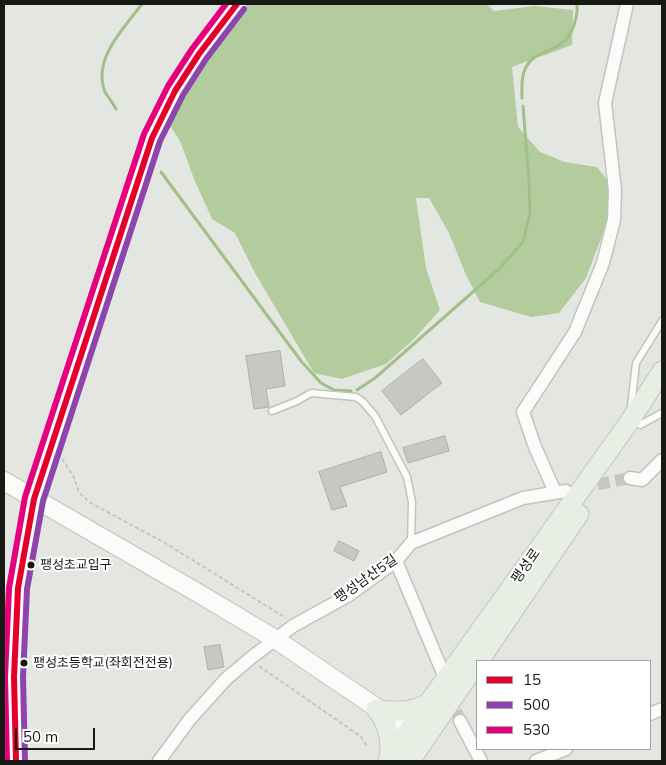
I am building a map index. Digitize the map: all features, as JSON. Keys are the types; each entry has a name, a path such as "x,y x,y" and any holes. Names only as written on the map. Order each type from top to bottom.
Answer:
{"main road":[{"name":"팽성로","path":"479,660 635,423 662,371"},
{"name":"팽성로","path":"410,761 417,735 430,702 635,423 662,392"},
{"name":"팽성로","path":"389,761 417,735 476,664"},
{"path":"376,709 410,711 430,702"},
{"path":"376,709 384,718 388,733 389,761"}],"street":[{"path":"16,761 14,677 18,588 34,499 152,138 175,91 199,54 237,4"},
{"path":"411,543 524,498 560,491 535,447 523,412 575,332 603,263 614,220 615,190 605,103 626,4"},
{"path":"630,478 642,480 662,460"},
{"path":"4,481 275,639 417,735"},
{"name":"팽성남산5길","path":"159,761 178,734 226,679 293,626 349,594 396,561 411,543"},
{"path":"396,561 443,673"},
{"path":"460,721 480,761"},
{"path":"536,761 564,750"}],"lane":[{"path":"662,321 636,363 635,423 662,413"},
{"path":"272,412 311,393 356,397 363,402 375,416 407,477 412,502 411,543"}],"path":[{"path":"49,452 62,458 73,475 79,492 89,502 165,543 289,620 293,626"},
{"path":"252,657 260,667 347,726 367,746"}],"green space":[{"path":"236,4 487,4 494,11 535,6 573,10 572,45 512,67 518,127 540,152 565,162 597,167 615,190 605,228 586,278 559,313 531,317 480,302 466,275 449,233 429,198 416,198 426,268 440,310 414,339 386,364 342,379 314,373 255,273 235,233 212,219 180,141 165,118 244,11"}],"building":[{"path":"280,351 285,386 266,389 269,407 254,409 246,356"},
{"path":"423,359 442,383 401,415 382,391"},
{"path":"445,436 449,451 408,463 403,448"},
{"path":"381,452 387,472 340,487 347,506 332,510 319,472"},
{"path":"339,541 359,551 354,561 334,551"},
{"path":"220,645 224,667 208,670 204,647"}],"waterway":[{"path":"116,109 105,92 102,80 103,68 106,56 112,45 142,4"},
{"path":"522,98 524,70 538,55 566,40 574,25 577,4"},
{"path":"357,390 375,378 499,269 523,242 530,213 523,106"},
{"path":"161,172 301,361 321,383 334,390 351,391"}],"tunnel":[{"path":"580,488 630,478"},
{"path":"450,694 460,721"}],"transit line":[{"name":"530","path":"7,761 5,677 9,588 25,497 144,134 168,86 192,49 226,4"},
{"name":"15","path":"16,761 14,677 18,588 34,499 152,138 175,91 199,54 237,4"},
{"name":"500","path":"25,761 23,677 27,589 43,501 160,141 183,95 206,59 244,9"}],"place":[{"name":"팽성초교입구","path":"31,565"},
{"name":"팽성초등학교(좌회전전용)","path":"24,663"}]}
